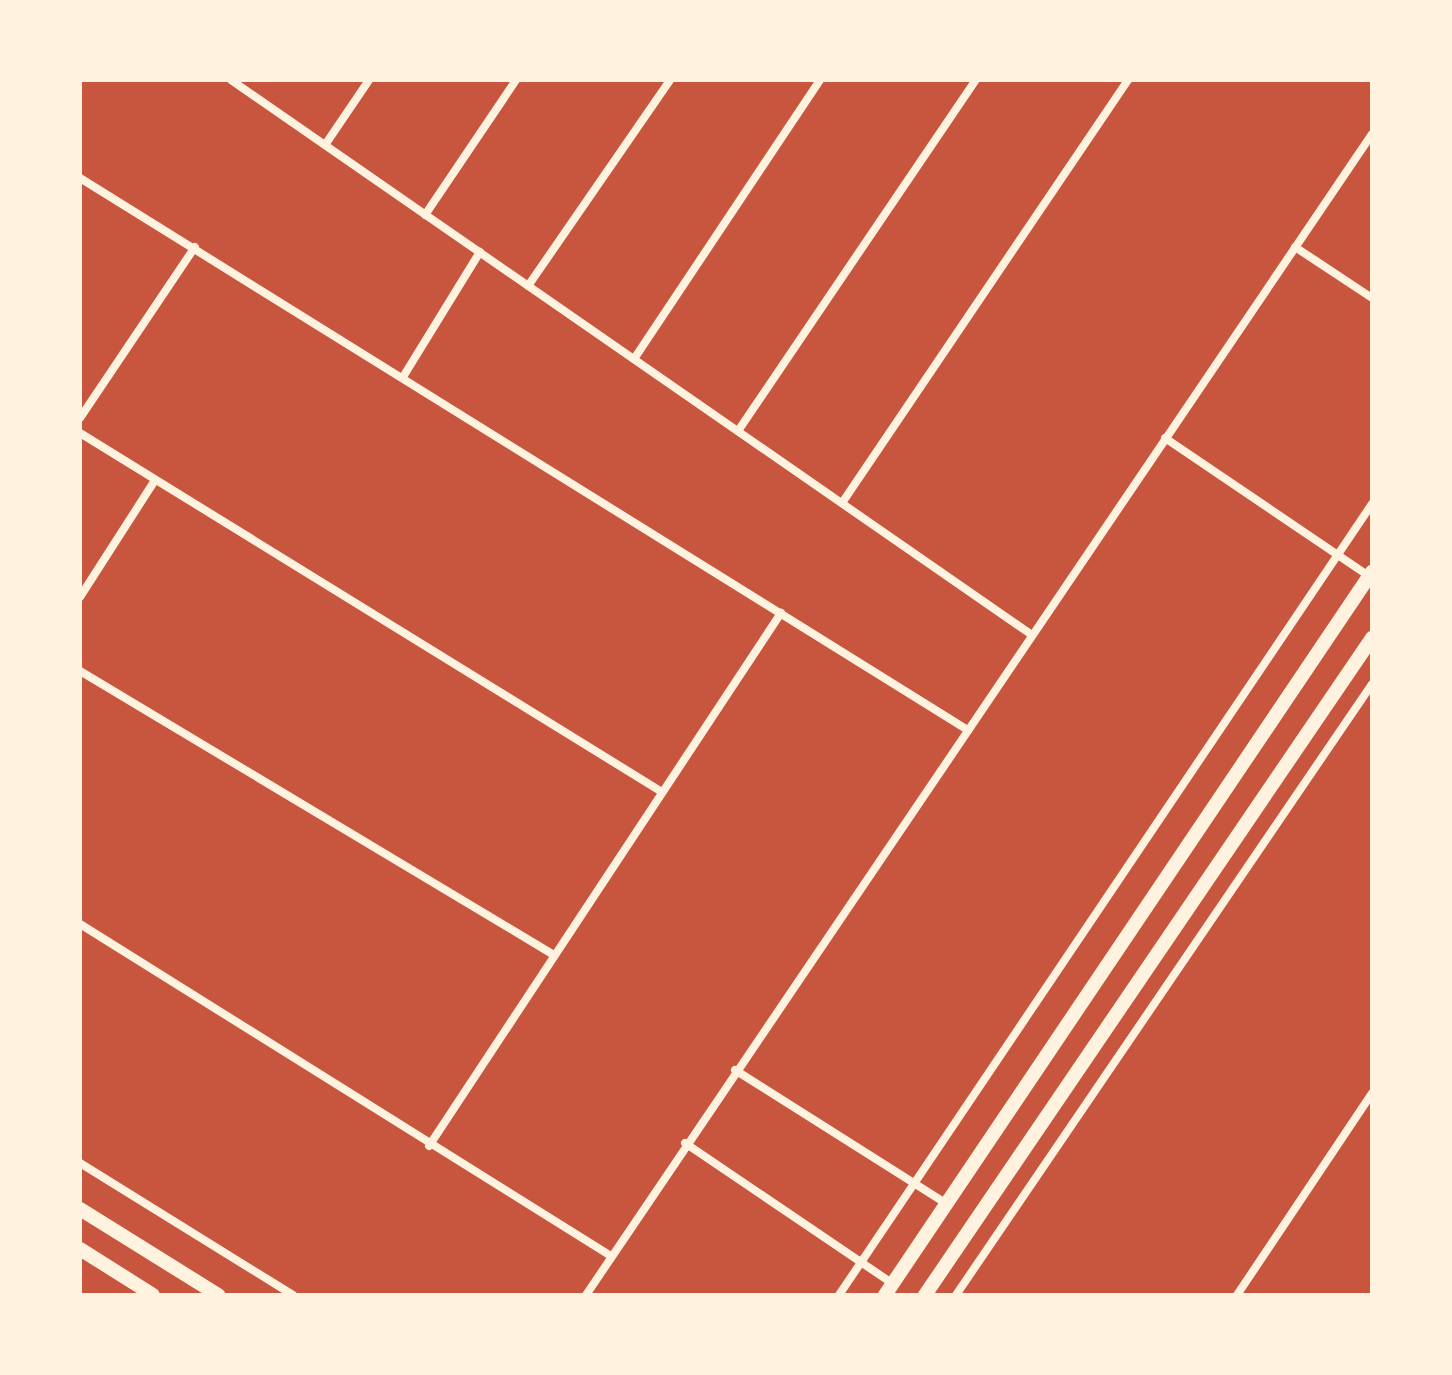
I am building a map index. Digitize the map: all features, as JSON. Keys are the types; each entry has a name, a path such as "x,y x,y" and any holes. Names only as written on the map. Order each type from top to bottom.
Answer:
{"street":[{"path":"231,80 1032,635"},
{"path":"325,145 369,80"},
{"path":"425,215 516,80"},
{"path":"528,286 670,80"},
{"path":"634,359 820,80"},
{"path":"738,431 976,80"},
{"path":"842,503 1128,80"},
{"path":"586,1295 685,1143 1372,134"},
{"path":"80,178 968,730"},
{"path":"80,418 195,247"},
{"path":"1295,247 1372,298"},
{"path":"403,377 480,252"},
{"path":"80,433 662,792"},
{"path":"685,1143 861,1262 889,1290 1371,576 1165,438"},
{"path":"80,597 155,480"},
{"path":"839,1295 1372,504"},
{"path":"429,1146 781,613"},
{"path":"925,1295 1372,638"},
{"path":"80,671 554,955"},
{"path":"956,1295 1372,684"},
{"path":"80,924 429,1146 611,1256"},
{"path":"735,1070 947,1204"},
{"path":"1237,1295 1372,1093"},
{"path":"80,1163 293,1295"},
{"path":"80,1209 218,1295"},
{"path":"80,1249 153,1295"}]}
